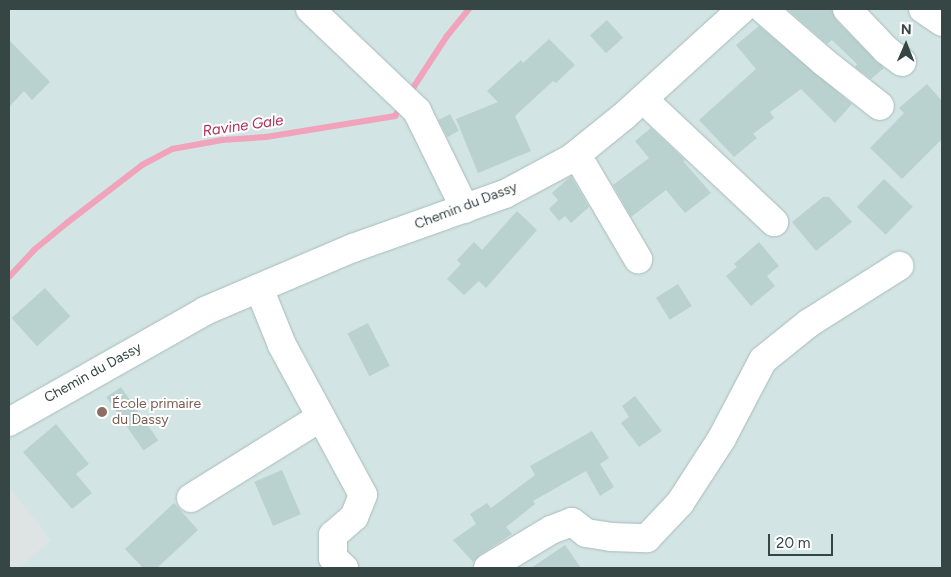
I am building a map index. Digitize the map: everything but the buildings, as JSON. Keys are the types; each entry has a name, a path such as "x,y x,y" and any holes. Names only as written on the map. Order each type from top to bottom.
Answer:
{"street":[{"path":"310,9 417,111 465,209"},
{"name":"Chemin du Dassy","path":"9,422 205,311 353,248 504,194 578,154 643,99 742,9"},
{"path":"764,9 824,62 880,106"},
{"path":"846,9 886,50 902,62"},
{"path":"923,9 942,22"},
{"path":"643,99 774,222"},
{"path":"578,154 638,259"},
{"path":"488,568 551,530 572,522 586,533 611,537 647,538 680,503 712,454 763,360 808,323 899,266"},
{"path":"259,288 282,345 363,495 354,517 333,535 333,558 344,568"},
{"path":"191,498 321,417"}],"shaded area":[{"path":"9,9 942,9 942,568 9,568"},
{"path":"9,487 51,540 19,568 9,568"}],"waterway":[{"name":"Ravine Gale","path":"409,94 447,36 469,9"},
{"name":"Ravine Gale","path":"9,277 34,250 68,222 142,165 172,149 222,140 266,137 395,116 401,106"}],"place":[{"name":"École primaire du Dassy","path":"102,412"}]}
